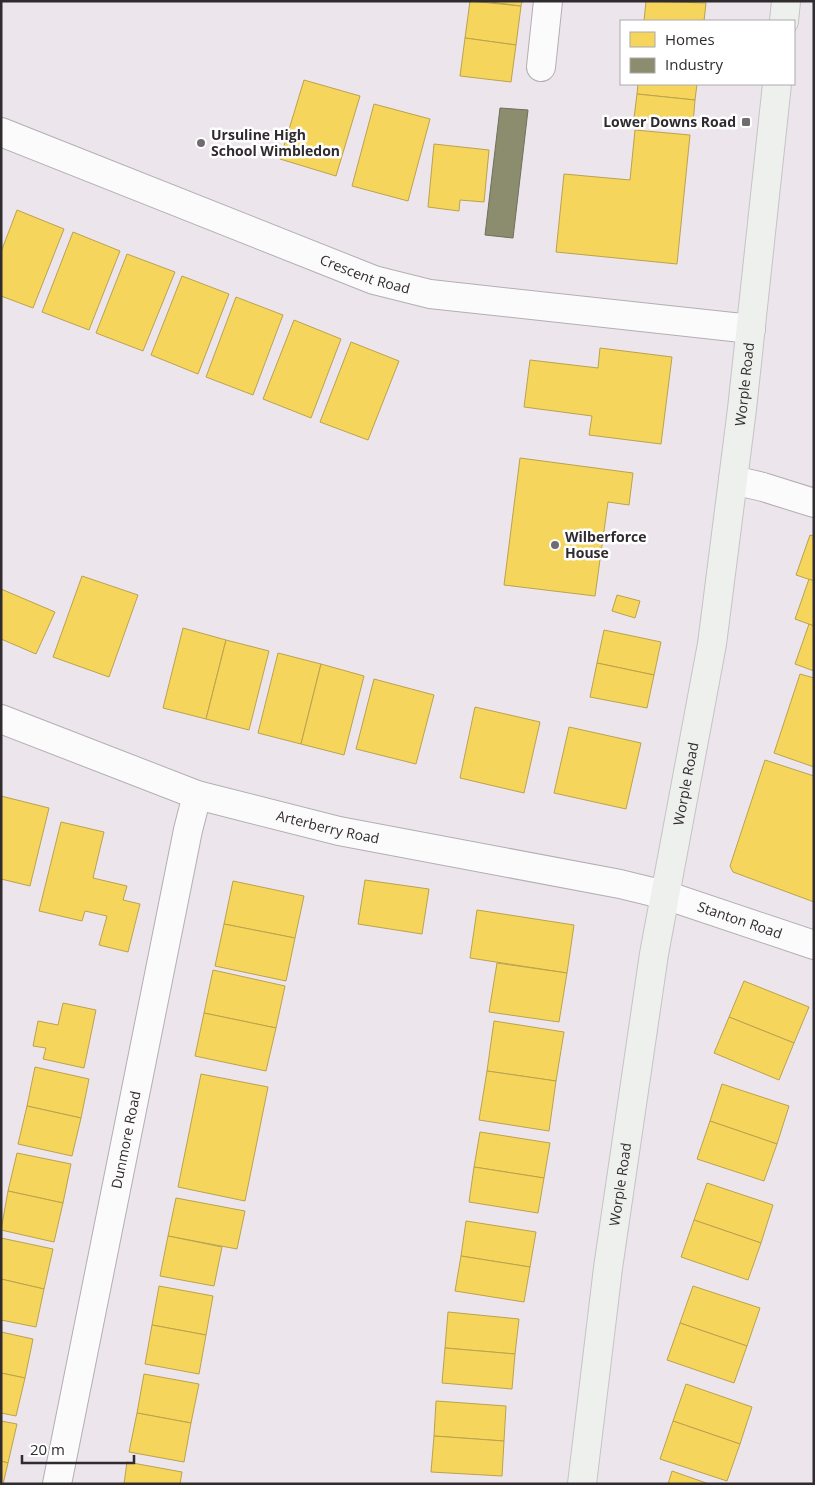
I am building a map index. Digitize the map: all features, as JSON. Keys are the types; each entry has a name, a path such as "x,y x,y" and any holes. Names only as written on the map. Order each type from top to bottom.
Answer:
{"main road":[{"path":"784,20 786,1"},
{"name":"Worple Road","path":"582,1484 598,1345 654,954 712,644 733,480 777,85"}],"street":[{"path":"541,67 548,1"},
{"name":"Crescent Road","path":"1,132 374,280 430,294 750,328"},
{"path":"733,480 814,503"},
{"name":"Arterberry Road","path":"1,719 197,795 339,831 620,884 665,895"},
{"name":"Dunmore Road","path":"57,1484 188,830 197,795"},
{"name":"Stanton Road","path":"665,895 814,945"}],"building: Homes":[{"path":"470,1 521,6 516,45 465,38"},
{"path":"483,1 522,1 521,6"},
{"path":"646,1 706,3 704,20 644,20"},
{"path":"465,38 516,45 511,82 460,76"},
{"path":"304,80 360,96 336,176 280,159"},
{"path":"638,85 697,85 695,100 637,94"},
{"path":"637,94 695,100 693,124 634,118"},
{"path":"374,104 430,119 408,201 352,186"},
{"path":"635,130 690,135 677,264 556,252 564,174 630,180"},
{"path":"434,144 489,150 484,202 460,200 459,211 428,207"},
{"path":"17,210 64,229 33,308 1,296 1,252"},
{"path":"73,232 120,251 89,330 42,312"},
{"path":"127,254 175,272 143,351 96,333"},
{"path":"182,276 229,294 198,374 151,355"},
{"path":"236,297 283,315 253,395 206,377"},
{"path":"294,320 341,339 311,418 263,399"},
{"path":"351,342 399,361 368,440 320,422"},
{"path":"600,348 672,357 661,444 589,435 592,416 524,407 530,360 598,368"},
{"name":"Wilberforce House","path":"520,458 633,473 629,505 608,502 595,596 504,585"},
{"path":"810,535 814,536 814,581 796,575"},
{"path":"82,576 138,595 109,677 53,657"},
{"path":"809,579 814,581 814,626 795,619"},
{"path":"1,589 55,612 36,654 1,639"},
{"path":"617,595 640,601 635,618 612,611"},
{"path":"809,624 814,626 814,671 795,664"},
{"path":"183,628 226,640 206,719 163,708"},
{"path":"604,630 661,642 654,675 597,663"},
{"path":"226,640 269,651 249,730 206,719"},
{"path":"278,653 321,664 301,744 258,733"},
{"path":"597,663 654,675 647,708 590,697"},
{"path":"321,664 364,676 344,755 301,744"},
{"path":"800,674 814,678 814,767 774,753"},
{"path":"374,679 434,695 416,764 356,749"},
{"path":"475,707 540,722 524,793 460,778"},
{"path":"569,727 641,743 626,809 554,793"},
{"path":"765,760 814,776 814,902 733,872 730,866"},
{"path":"1,796 49,808 30,886 1,879"},
{"path":"61,822 104,832 93,878 127,886 123,900 140,904 128,952 99,945 107,916 85,911 82,921 39,911"},
{"path":"365,880 429,889 422,934 358,924"},
{"path":"233,881 304,896 295,938 224,924"},
{"path":"477,910 574,925 567,973 470,958"},
{"path":"224,924 295,938 286,981 215,966"},
{"path":"497,963 567,973 559,1022 489,1012"},
{"path":"213,970 285,986 276,1028 204,1013"},
{"path":"744,981 809,1007 794,1043 729,1017"},
{"path":"63,1003 96,1010 84,1068 43,1059 46,1048 33,1046 38,1021 58,1025"},
{"path":"204,1013 276,1028 266,1071 195,1056"},
{"path":"729,1017 794,1043 779,1080 714,1053"},
{"path":"494,1021 564,1032 556,1081 487,1071"},
{"path":"35,1067 89,1079 81,1118 27,1106"},
{"path":"487,1071 556,1081 549,1131 479,1120"},
{"path":"201,1074 268,1087 245,1201 178,1187"},
{"path":"722,1084 789,1106 777,1144 710,1121"},
{"path":"27,1106 81,1118 72,1156 18,1144"},
{"path":"710,1121 777,1144 764,1181 697,1159"},
{"path":"480,1132 550,1143 544,1178 474,1167"},
{"path":"17,1153 71,1164 63,1203 8,1191"},
{"path":"474,1167 544,1178 538,1213 469,1202"},
{"path":"707,1183 773,1205 761,1243 694,1220"},
{"path":"8,1191 63,1203 54,1242 1,1230"},
{"path":"176,1198 245,1211 237,1249 168,1236"},
{"path":"694,1220 761,1243 748,1280 681,1257"},
{"path":"466,1221 536,1232 530,1267 461,1256"},
{"path":"168,1236 222,1247 214,1286 160,1276"},
{"path":"1,1238 53,1249 44,1289 1,1279"},
{"path":"461,1256 530,1267 524,1302 455,1291"},
{"path":"1,1279 44,1289 36,1327 1,1320"},
{"path":"159,1286 213,1296 206,1335 152,1325"},
{"path":"693,1286 760,1308 747,1346 680,1323"},
{"path":"448,1312 519,1319 515,1354 445,1348"},
{"path":"680,1323 747,1346 734,1383 667,1360"},
{"path":"152,1325 206,1335 199,1374 145,1364"},
{"path":"1,1332 33,1339 25,1378 1,1373"},
{"path":"445,1348 515,1354 512,1389 442,1383"},
{"path":"1,1373 25,1378 16,1416 1,1413"},
{"path":"144,1374 199,1384 191,1423 137,1413"},
{"path":"686,1384 752,1407 740,1444 673,1421"},
{"path":"436,1401 506,1406 504,1441 434,1436"},
{"path":"137,1413 191,1423 184,1462 129,1452"},
{"path":"1,1421 17,1424 8,1463 1,1461"},
{"path":"673,1421 740,1444 727,1481 660,1459"},
{"path":"434,1436 504,1441 502,1476 431,1472"},
{"path":"1,1461 8,1463 3,1484 1,1484"},
{"path":"127,1462 182,1472 180,1484 124,1484"},
{"path":"672,1471 709,1484 668,1484"}],"building: Industry":[{"path":"500,108 528,110 513,238 485,235"}],"place":[{"name":"Lower Downs Road","path":"746,122"},
{"name":"Ursuline High School Wimbledon","path":"201,143"},
{"name":"Wilberforce House","path":"555,545"}]}
